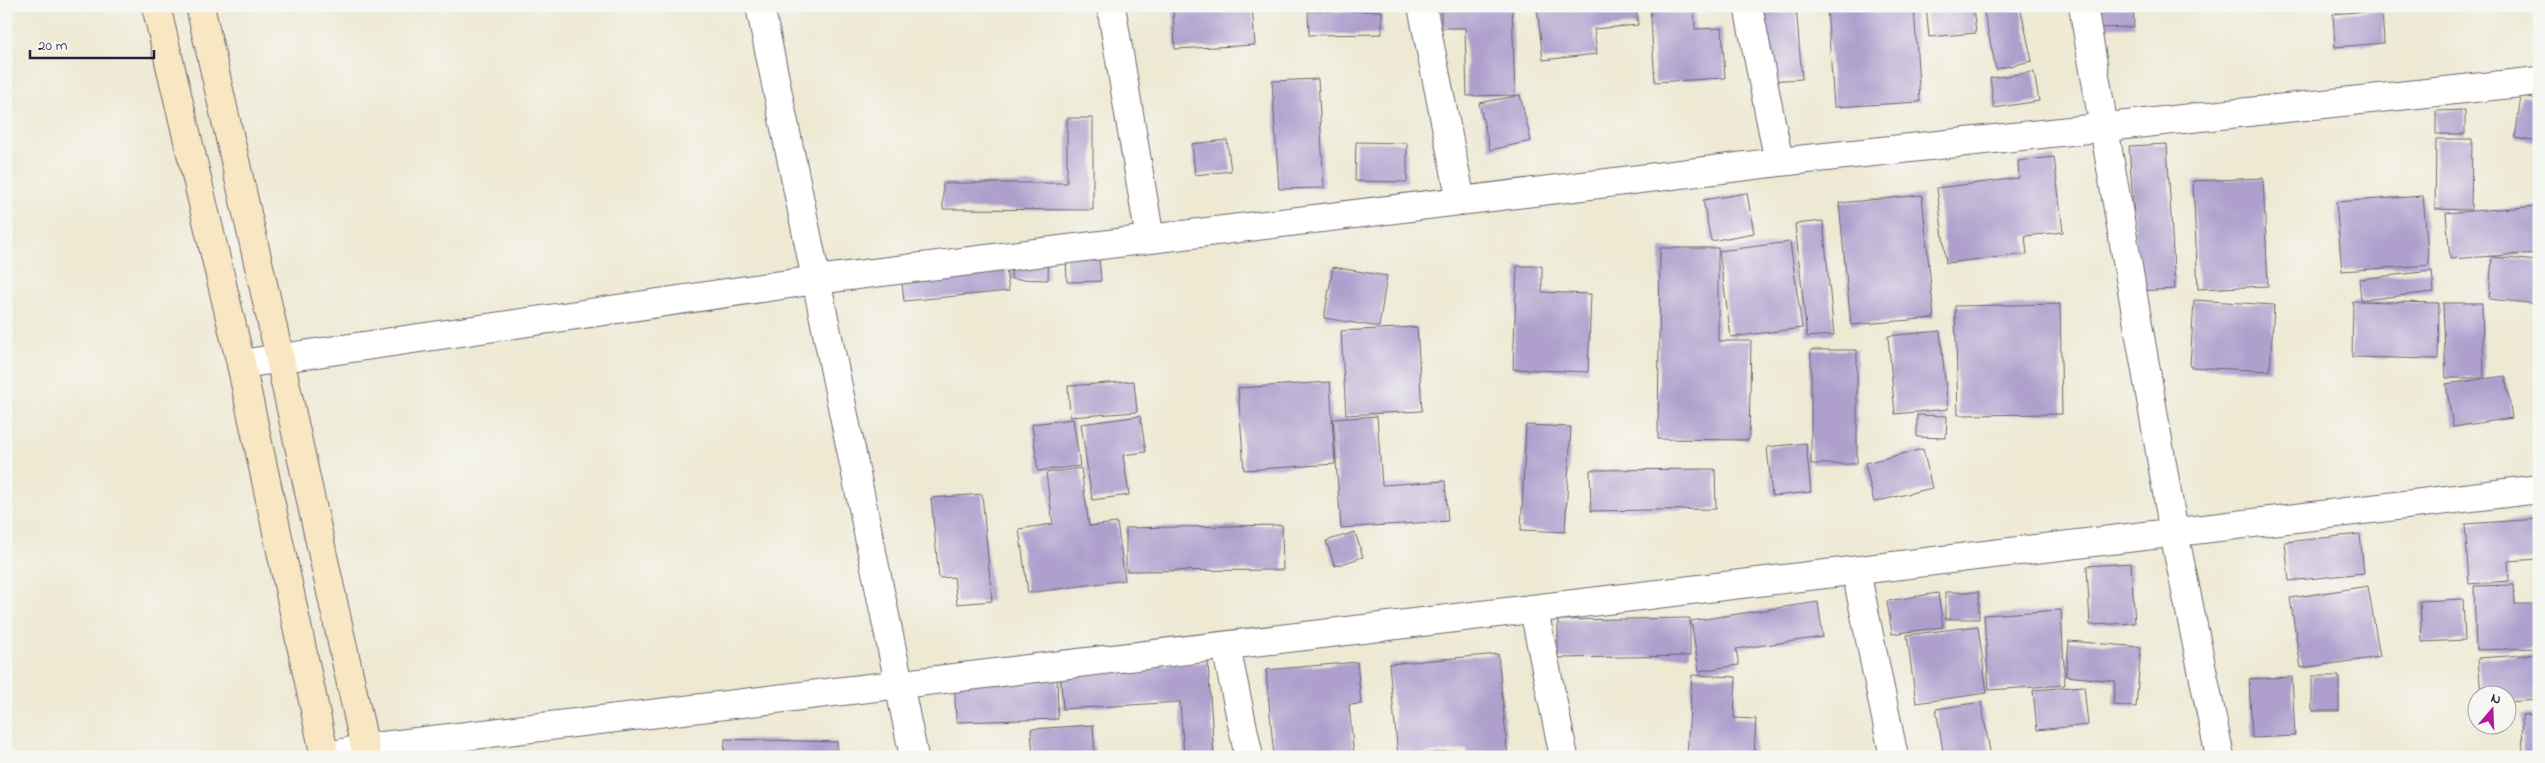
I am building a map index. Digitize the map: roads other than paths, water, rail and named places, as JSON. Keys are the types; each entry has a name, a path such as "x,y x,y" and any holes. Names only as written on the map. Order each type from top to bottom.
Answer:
{"main road":[{"path":"156,6 240,364 326,757"},
{"path":"200,6 280,359 366,753"}],"street":[{"path":"760,6 914,757"},
{"path":"1111,6 1150,239"},
{"path":"1422,6 1461,201"},
{"path":"1748,6 1779,162"},
{"path":"2083,6 2174,533 2220,757"},
{"path":"240,364 816,280 1779,162 2539,81"},
{"path":"326,757 899,685 1856,572 2539,488"},
{"path":"1856,572 1894,757"},
{"path":"1534,610 1564,757"},
{"path":"1226,646 1249,757"}]}
